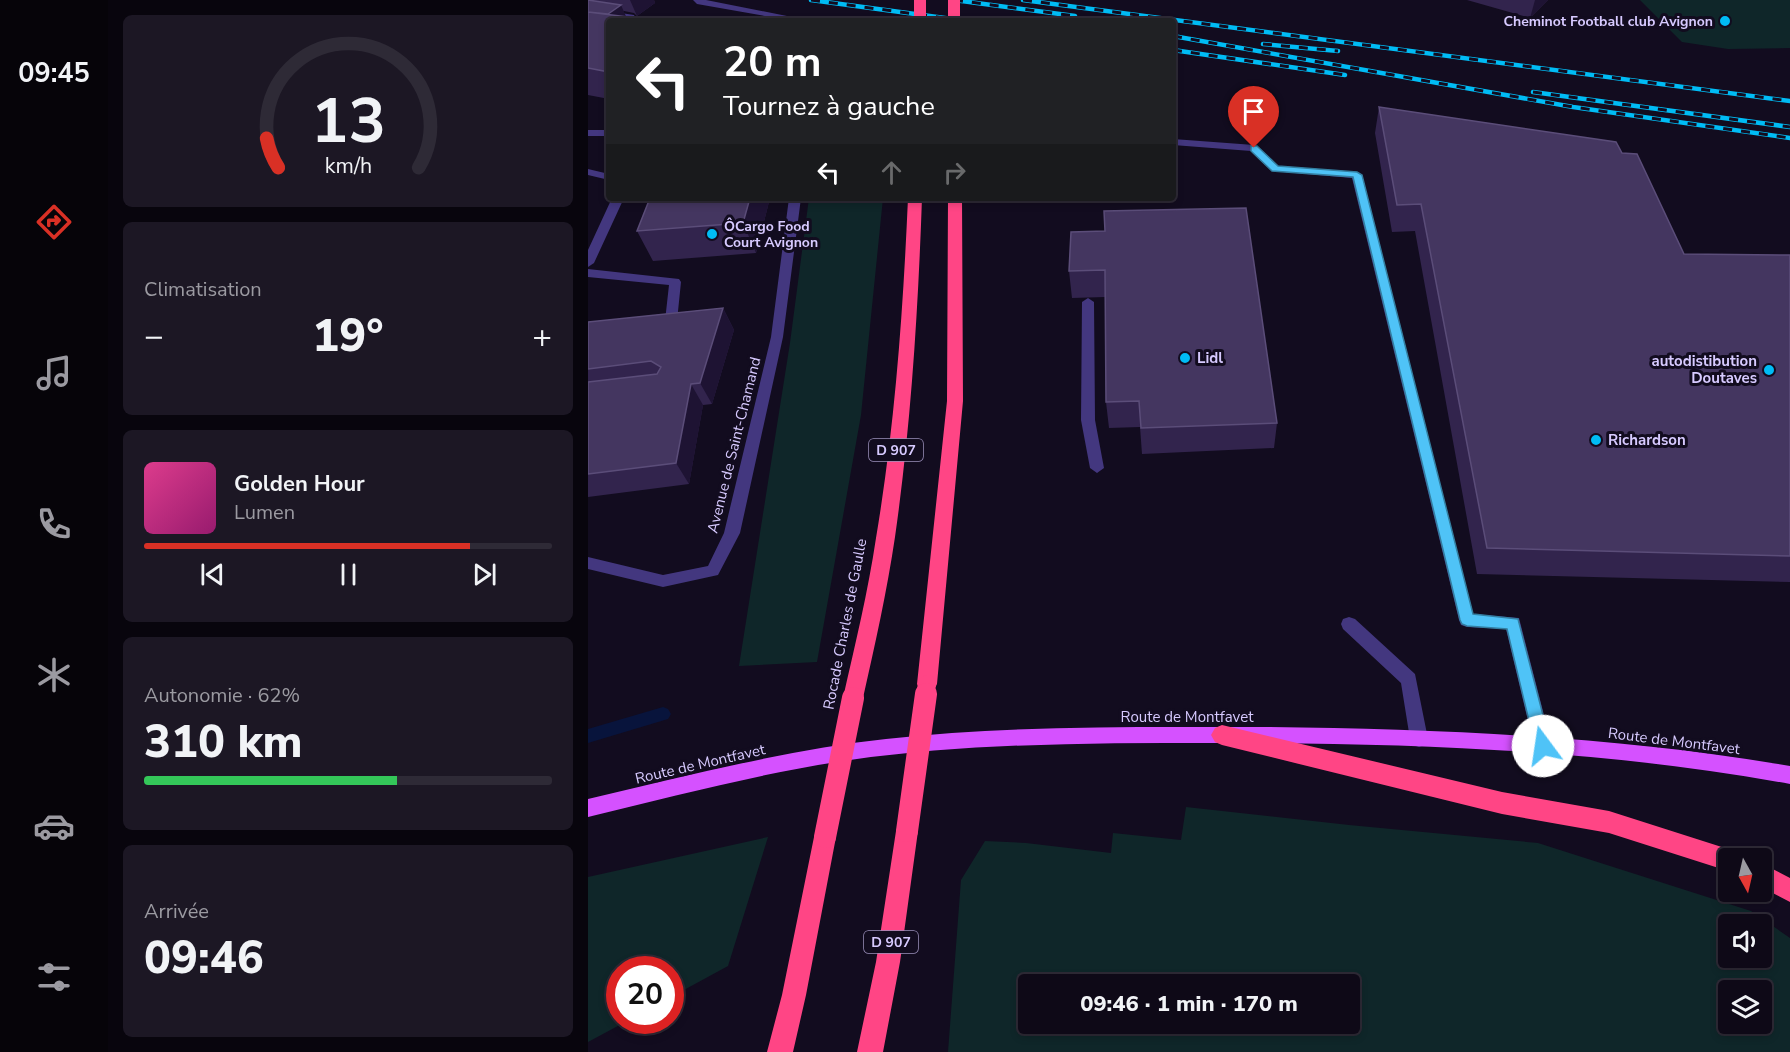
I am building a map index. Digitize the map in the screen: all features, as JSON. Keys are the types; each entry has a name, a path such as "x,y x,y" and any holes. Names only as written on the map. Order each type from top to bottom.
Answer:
{"highway":[{"path":"920,0 920,18"},
{"path":"954,0 954,18"},
{"name":"Rocade Charles de Gaulle","path":"780,1052 794,995 877,586 893,477 909,318 915,201"},
{"name":"D 907","path":"870,1052 888,962 927,684 955,401 955,201"},
{"path":"1222,735 1502,803 1609,822 1718,857"},
{"path":"1772,881 1790,890"}],"main road":[{"name":"Route de Montfavet","path":"588,808 806,759 884,747 979,738 1316,734 1543,746 1690,759 1790,775"}],"street":[{"path":"697,1 798,18"},
{"path":"588,11 632,18"},
{"path":"588,133 606,133"},
{"path":"1176,142 1254,148 1276,169 1357,175 1467,620 1513,623 1543,746"},
{"path":"588,172 606,176"},
{"path":"588,263 617,201"},
{"name":"Avenue de Saint-Chamand","path":"588,563 663,581 713,571 732,533 777,337 795,201"},
{"path":"588,273 675,282 671,321"},
{"path":"1088,302 1088,420 1097,468"},
{"path":"1349,624 1409,679 1419,739"}],"green space":[{"name":"Cheminot Football club Avignon","path":"1640,0 1790,0 1790,48 1728,49 1682,42"},
{"path":"809,201 883,201 861,415 817,662 739,666 790,343"},
{"path":"1186,807 1538,843 1751,911 1755,914 1718,914 1718,968 1772,968 1772,926 1790,938 1790,1052 948,1052 961,880 985,841 1026,843 1111,853 1113,833 1181,840"},
{"path":"768,837 728,966 684,990 684,956 606,956 606,1032 588,1042 588,877"}],"building":[{"path":"588,0 621,5 608,14 588,12"},
{"path":"588,12 636,18 606,18 606,71 588,68"},
{"name":"Richardson","path":"1379,107 1616,142 1622,153 1637,154 1684,254 1790,255 1790,556 1487,548 1421,204 1397,205"},
{"path":"649,201 749,201 743,223 637,231"},
{"name":"Lidl","path":"1246,208 1277,423 1141,428 1139,401 1106,402 1105,270 1069,271 1071,232 1105,231 1104,211"},
{"path":"723,308 700,383 691,384 676,463 588,474 588,382 657,374 661,367 651,361 588,369 588,322"}],"waterway":[{"path":"588,736 663,714"}],"railway":[{"path":"811,0 945,18"},
{"path":"954,0 1075,16"},
{"path":"1023,0 1160,18"},
{"path":"1176,20 1790,101"},
{"path":"1176,37 1573,107 1790,138"},
{"path":"1263,44 1338,51"},
{"path":"1176,50 1345,75"},
{"path":"1533,92 1790,127"}],"place":[{"name":"Cheminot Football club Avignon","path":"1725,21"},
{"name":"ÔCargo Food Court Avignon","path":"712,234"},
{"name":"Lidl","path":"1185,358"},
{"name":"autodistibution Doutaves","path":"1769,370"},
{"name":"Richardson","path":"1596,440"}],"route":[{"path":"1254,148 1276,169 1357,175 1467,620 1513,623 1543,746"}]}
